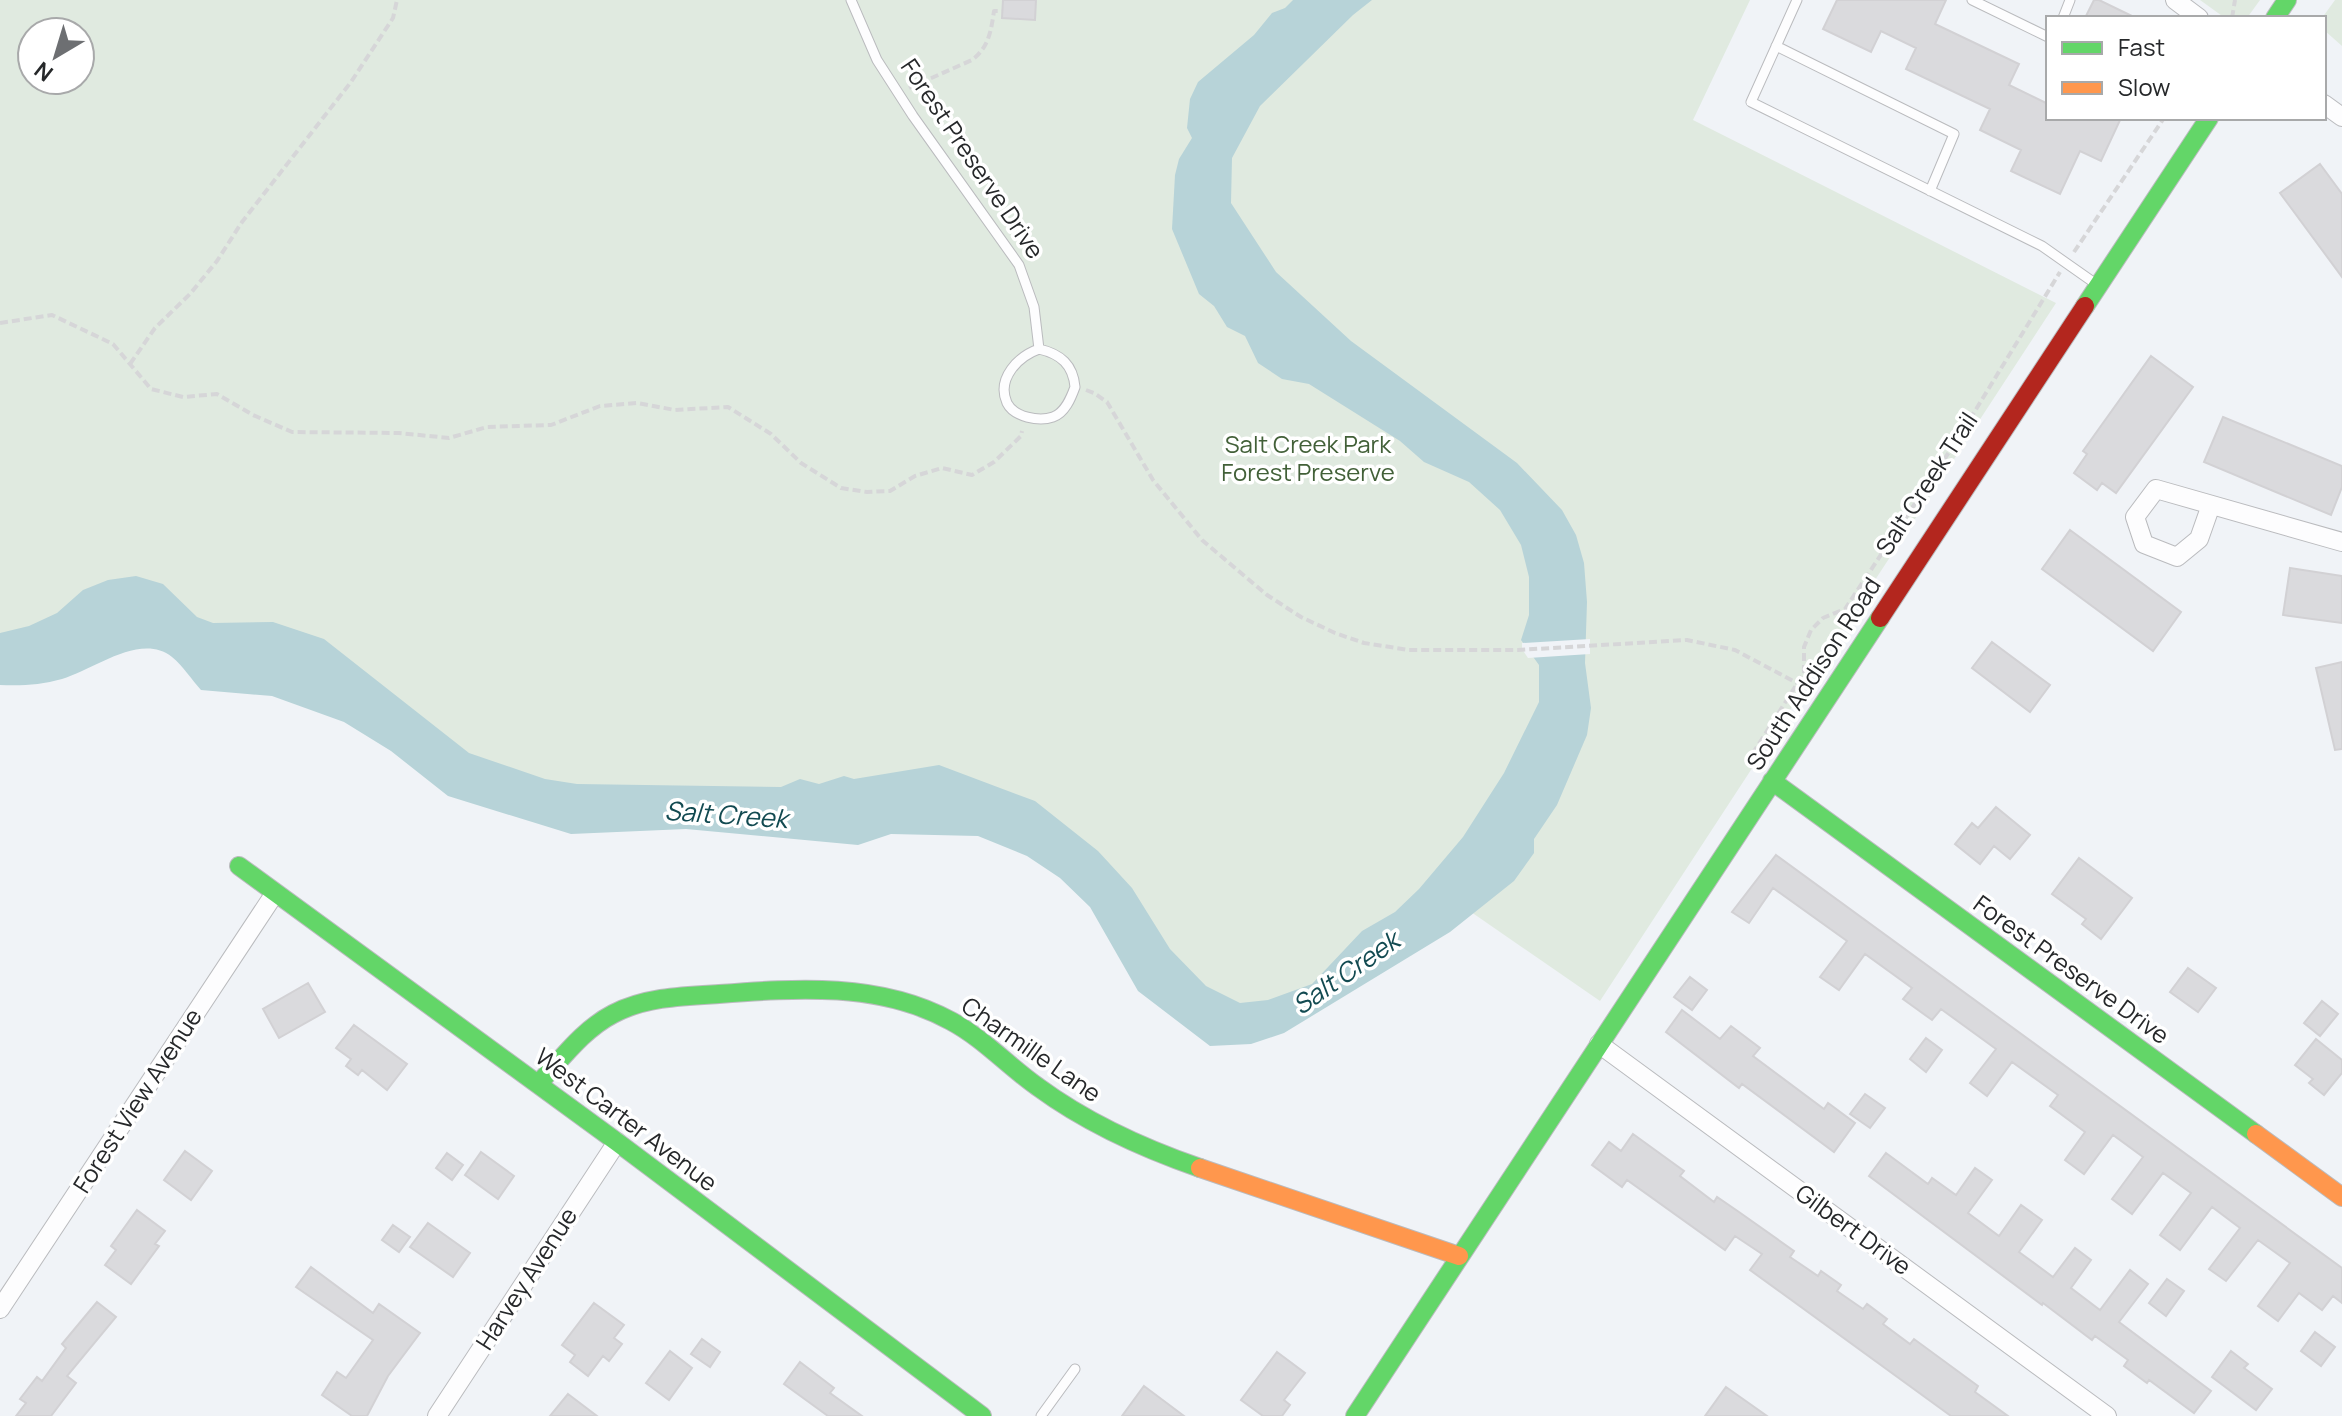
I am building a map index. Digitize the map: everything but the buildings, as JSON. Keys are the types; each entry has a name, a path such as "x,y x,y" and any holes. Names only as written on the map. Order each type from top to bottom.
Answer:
{"street":[{"path":"2175,0 2196,16"},
{"name":"South Addison Road","path":"1355,1416 2208,120"},
{"path":"2211,505 2342,542"},
{"name":"Forest Preserve Drive","path":"1772,781 2342,1197"},
{"name":"West Carter Avenue","path":"239,866 617,1142 982,1416"},
{"name":"Forest View Avenue","path":"0,1309 275,893"},
{"name":"Charmille Lane","path":"538,1084 592,1028 612,1014 662,998 749,991 819,990 867,994 898,1000 949,1020 1037,1088 1102,1128 1134,1143 1459,1256"},
{"name":"Gilbert Drive","path":"1599,1044 2107,1416"},
{"name":"Harvey Avenue","path":"437,1416 617,1142"}],"lane":[{"name":"Forest Preserve Drive","path":"851,0 877,60 1019,265 1034,307 1039,349"},
{"path":"1797,0 1751,102 2042,246 2098,286"},
{"path":"1972,0 2046,36"},
{"path":"1776,46 1954,134 1930,191"},
{"path":"1039,349 1052,352 1069,365 1075,387 1070,401 1054,417 1026,417 1016,412 1007,403 1005,391 1014,364 1025,354 1039,349"},
{"path":"1041,1416 1075,1369"}],"path":[{"path":"130,364 155,328 190,294 217,261 242,222 351,82 393,18 397,0"},
{"path":"898,93 981,53 991,32 994,11 1002,11"},
{"path":"2076,249 2163,120"},
{"name":"Salt Creek Trail","path":"1746,764 1804,673 1804,647 1811,630 1823,618 1845,609 1959,437 2058,276"},
{"path":"0,323 52,315 113,344 151,389 183,397 217,394 253,415 292,432 399,433 449,438 487,427 551,425 600,406 637,403 675,410 728,407 771,434 801,463 841,488 867,492 890,491 915,476 942,468 972,475 994,462 1021,436 1026,417"},
{"path":"1075,387 1094,393 1107,402 1153,480 1202,540 1267,595 1301,617 1335,633 1389,648 1518,650 1687,640 1711,644 1755,659 1797,683"}],"green space":[{"name":"Salt Creek Park Forest Preserve","path":"0,0 1750,0 1693,120 2056,303 1600,1001 1448,896 1289,1015 1199,1006 1038,830 515,789 191,631 0,655"},
{"path":"2200,0 2260,0 2248,16 2222,16"},
{"path":"2335,0 2342,0 2342,46 2326,32 2326,16 2323,16"}],"water":[{"name":"Salt Creek","path":"1293,0 1372,0 1260,106 1232,158 1231,203 1276,272 1351,341 1517,463 1562,510 1576,535 1584,563 1587,602 1585,663 1591,708 1587,735 1557,805 1534,839 1534,853 1514,881 1450,932 1284,1033 1251,1044 1210,1046 1138,991 1090,907 1060,878 1027,856 978,836 891,834 858,845 686,829 571,834 448,796 391,751 344,722 272,696 201,690 172,657 159,650 146,649 117,655 54,681 0,685 0,633 29,626 57,613 83,590 108,580 136,576 163,584 197,617 213,623 273,622 324,639 469,753 545,779 577,784 781,787 800,779 819,784 844,776 854,779 939,765 1035,801 1098,851 1132,888 1170,949 1206,986 1240,1003 1268,1000 1312,984 1362,931 1395,912 1419,889 1463,837 1504,773 1539,702 1539,665 1521,640 1529,615 1529,577 1521,545 1500,510 1469,482 1424,462 1400,441 1309,384 1282,379 1258,363 1245,336 1227,327 1214,306 1199,294 1172,229 1175,175 1179,159 1192,138 1187,128 1190,99 1198,82 1254,35 1272,13 1285,8"}],"pier":[{"path":"1590,639 1590,654 1528,658 1522,649 1522,643"}],"traffic: fast":[{"path":"2276,16 2287,0"},
{"path":"2085,306 2208,120"},
{"path":"1355,1416 1880,618"},
{"path":"1772,781 2256,1134"},
{"path":"239,866 617,1142 982,1416"},
{"path":"538,1084 591,1028 613,1014 638,1004 679,997 778,990 867,994 896,999 951,1021 1076,1112 1136,1143 1200,1168"}],"traffic: slow":[{"path":"2256,1134 2342,1197"},
{"path":"1200,1168 1459,1256"}],"traffic: jam":[{"path":"1880,618 2085,306"}]}
